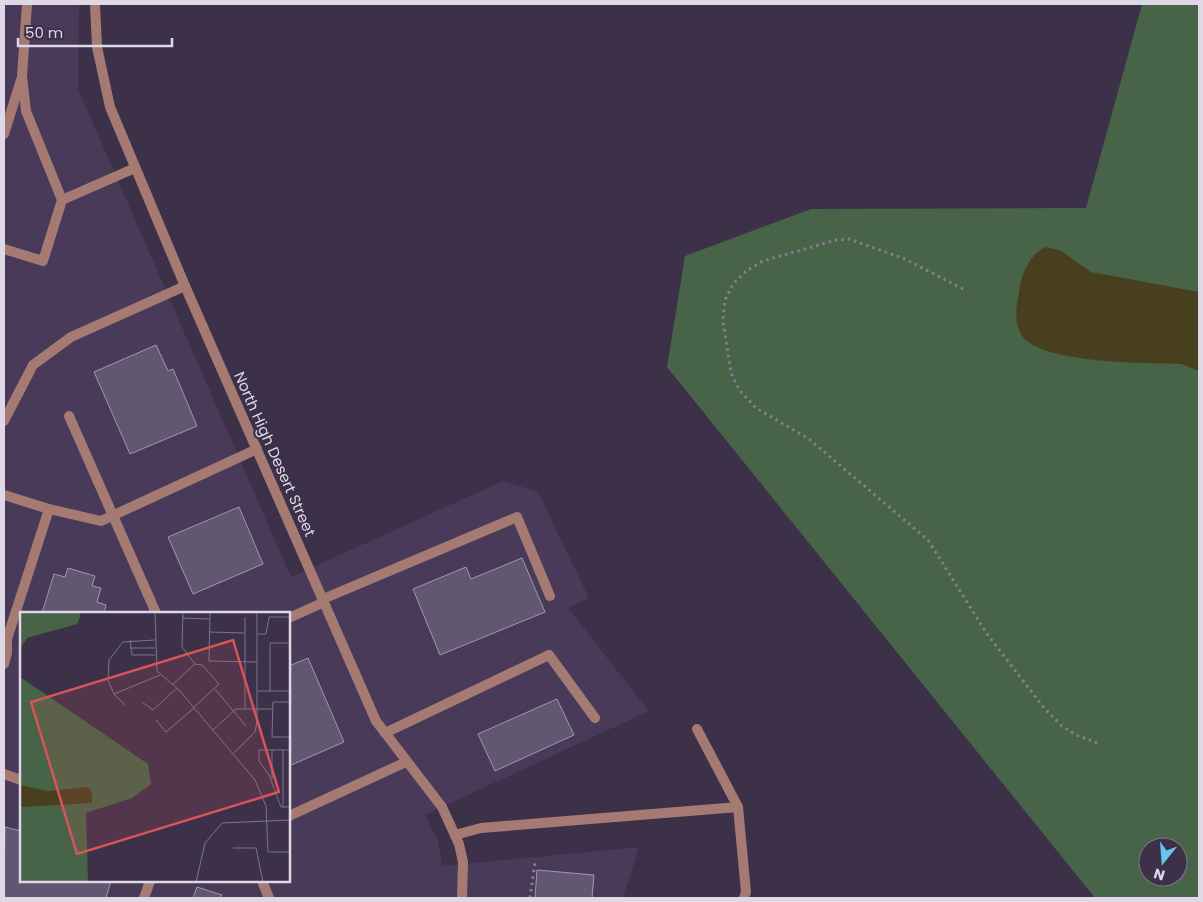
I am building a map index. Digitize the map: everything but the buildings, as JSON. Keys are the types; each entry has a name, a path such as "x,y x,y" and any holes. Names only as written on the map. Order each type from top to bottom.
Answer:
{"street":[{"path":"4,249 43,261 62,200 26,111 22,76 27,4"},
{"name":"North High Desert Street","path":"95,4 97,47 110,107 185,286 376,721 442,807 455,835 463,862 462,898"},
{"path":"4,134 22,76"},
{"path":"62,200 136,168"},
{"path":"4,421 33,364 71,337 185,286"},
{"path":"69,416 156,612"},
{"path":"4,495 49,509 101,521 257,449"},
{"path":"4,664 7,653 7,639 49,509"},
{"path":"290,617 323,600 517,517 550,596"},
{"path":"385,733 549,655 595,718"},
{"path":"697,729 738,807 746,892 744,898"},
{"path":"290,816 406,762"},
{"path":"4,774 20,780"},
{"path":"455,835 481,828 738,807"},
{"path":"144,898 150,882"},
{"path":"262,882 269,898"}],"path":[{"path":"963,289 905,259 849,239 836,240 763,261 746,271 733,284 725,300 723,321 731,373 740,391 756,408 810,439 928,540 987,634 1044,708 1062,726 1076,735 1100,744"},
{"path":"530,898 535,862"}],"shaded area":[{"path":"4,4 79,4 78,89 291,577 503,481 538,492 589,598 568,608 649,711 425,815 438,841 442,866 639,847 623,898 4,898"}],"green space":[{"path":"1142,4 1199,4 1199,898 1095,898 667,367 685,256 811,209 1086,208"}],"sand":[{"path":"1046,247 1061,251 1091,272 1199,292 1199,371 1181,364 1120,362 1070,356 1048,351 1031,344 1021,334 1019,329 1016,319 1017,303 1027,266 1040,250"}]}
